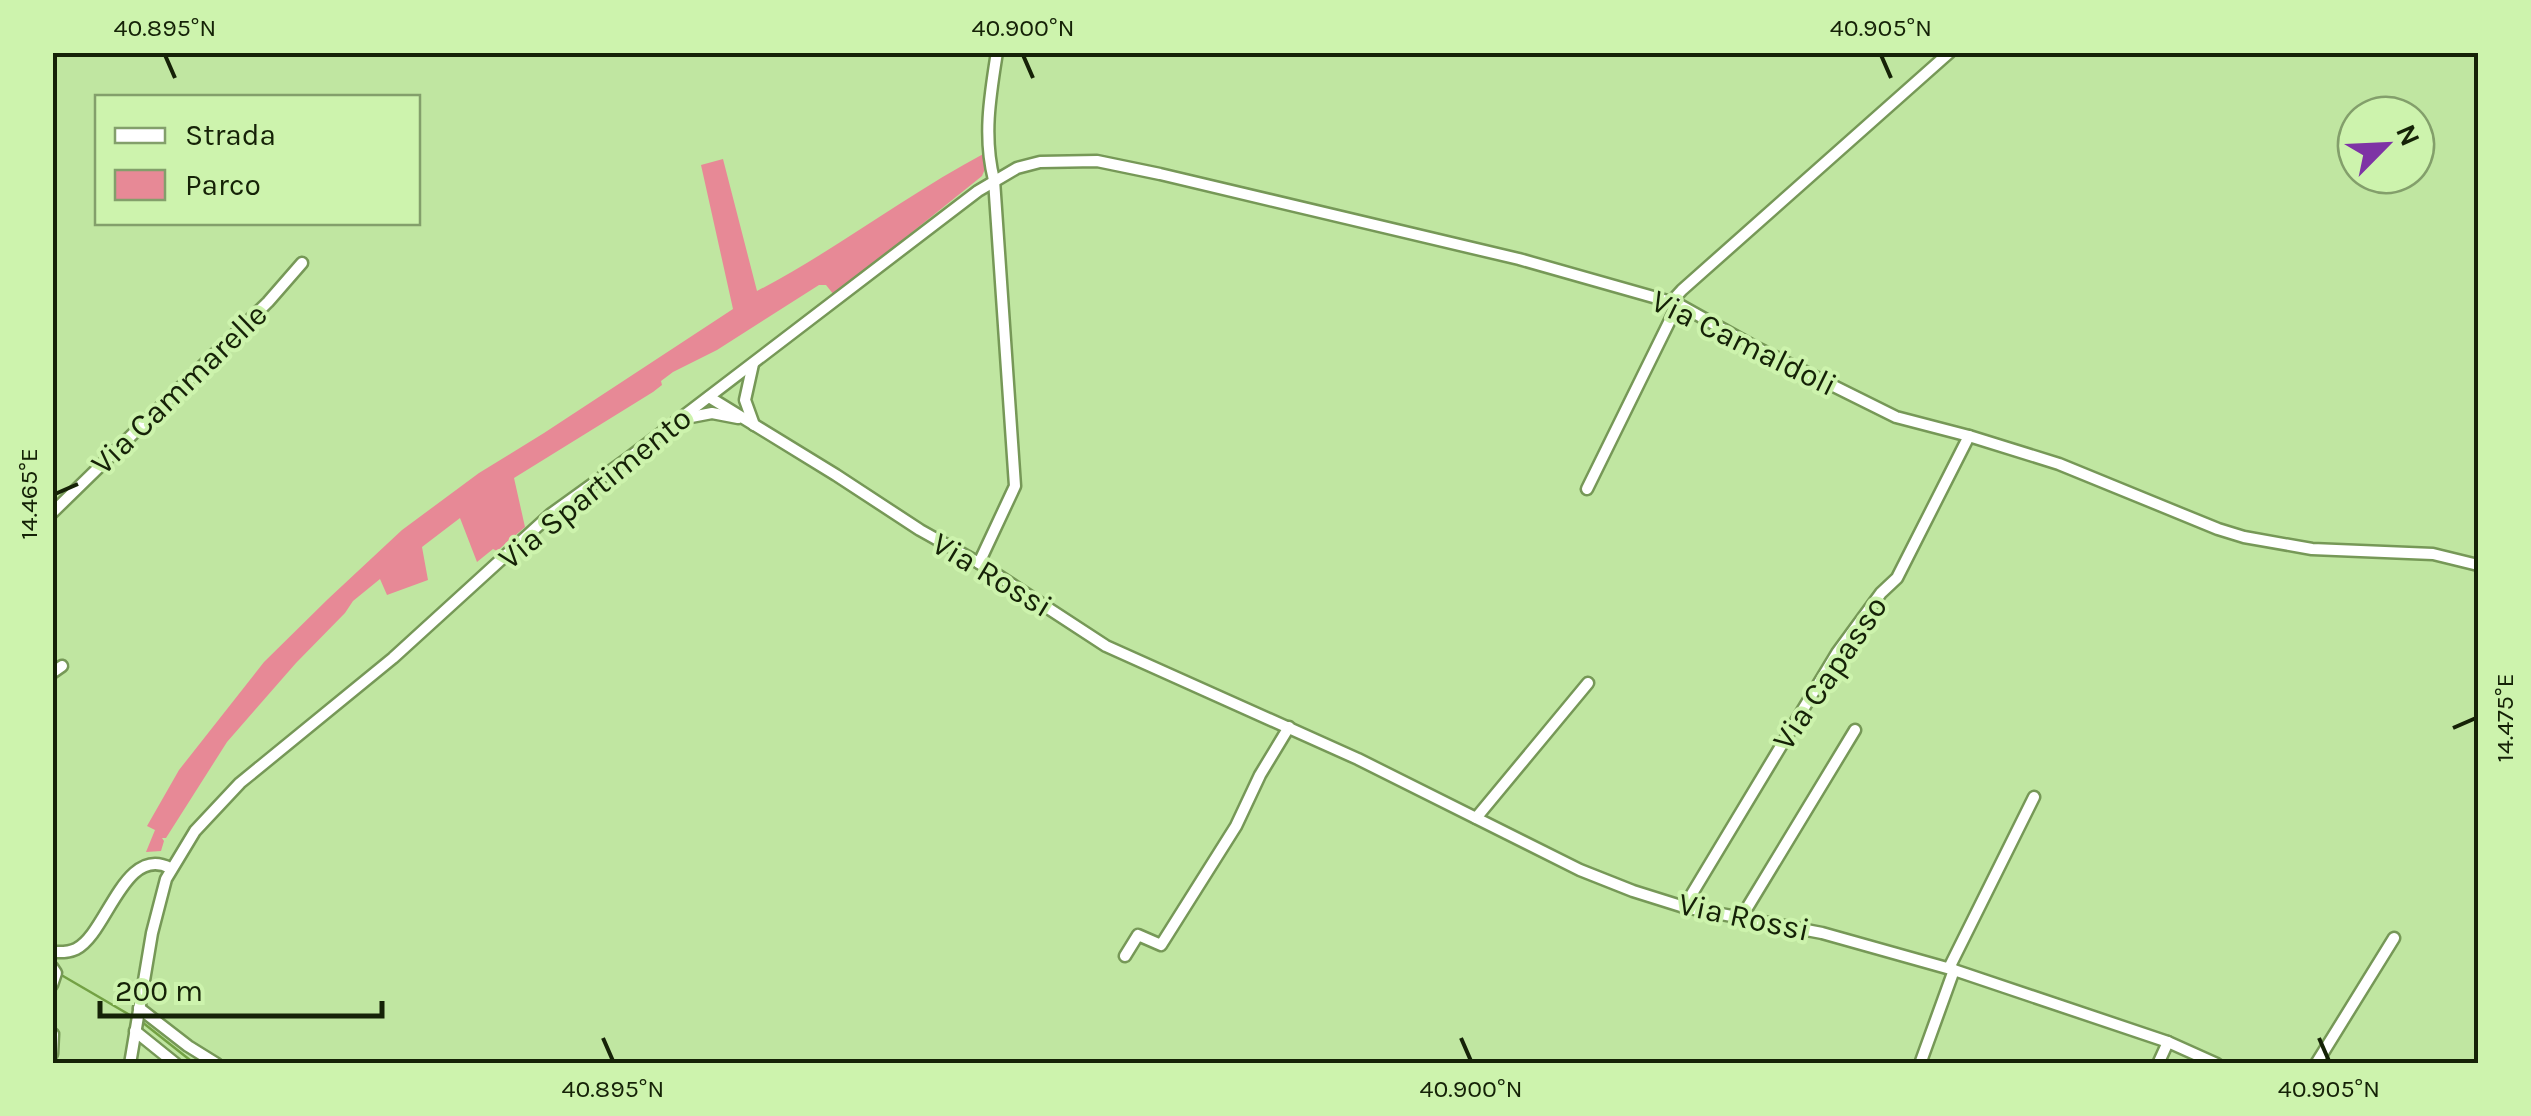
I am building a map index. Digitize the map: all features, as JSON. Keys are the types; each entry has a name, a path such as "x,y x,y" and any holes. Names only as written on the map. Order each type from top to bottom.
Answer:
{"street":[{"path":"979,563 1014,486 998,178 988,156 986,135 997,52"},
{"path":"1586,490 1676,302 1711,264 1950,52"},
{"name":"Via Camaldoli","path":"998,178 1040,162 1096,162 1482,250 1676,302 1755,347 1896,417 2059,464 2218,529 2312,549 2433,554 2478,565"},
{"name":"Via Spartimento","path":"130,1064 152,933 168,874 195,831 240,783 394,658 551,514 998,178"},
{"name":"Via Cammarelle","path":"52,512 268,302 302,263"},
{"path":"680,420 712,413 749,422 745,400 753,364"},
{"name":"Via Rossi","path":"709,397 1106,646 1289,727 1580,870 1684,907 1822,933 1952,969 2168,1042 2217,1064"},
{"name":"Via Capasso","path":"1684,907 1837,652 1896,578 1969,436"},
{"path":"1476,818 1588,684"},
{"path":"1125,956 1138,935 1160,946 1236,826 1289,727"},
{"path":"1740,918 1855,730"},
{"path":"1920,1064 1952,969 2034,796"},
{"path":"52,952 72,951 86,942 132,874 141,870 168,874"},
{"path":"2316,1064 2394,938"},
{"path":"52,967 56,973 52,985"},
{"path":"139,1010 217,1064"},
{"path":"136,1029 176,1064"},
{"path":"52,1054 53,1034"},
{"path":"2158,1064 2168,1042"}],"green space":[{"path":"985,153 987,164 982,176 834,295 826,285 819,285 717,350 673,372 653,392 514,478 525,527 497,551 493,549 477,562 460,518 422,547 428,580 387,595 380,579 353,601 227,742 166,838 162,838 161,851 146,852 155,830 147,826 179,770 264,662 402,530 479,473 733,309 701,165 723,159 757,291"}],"waterway":[{"path":"63,976 135,1018"},
{"path":"142,1022 195,1064"}]}
